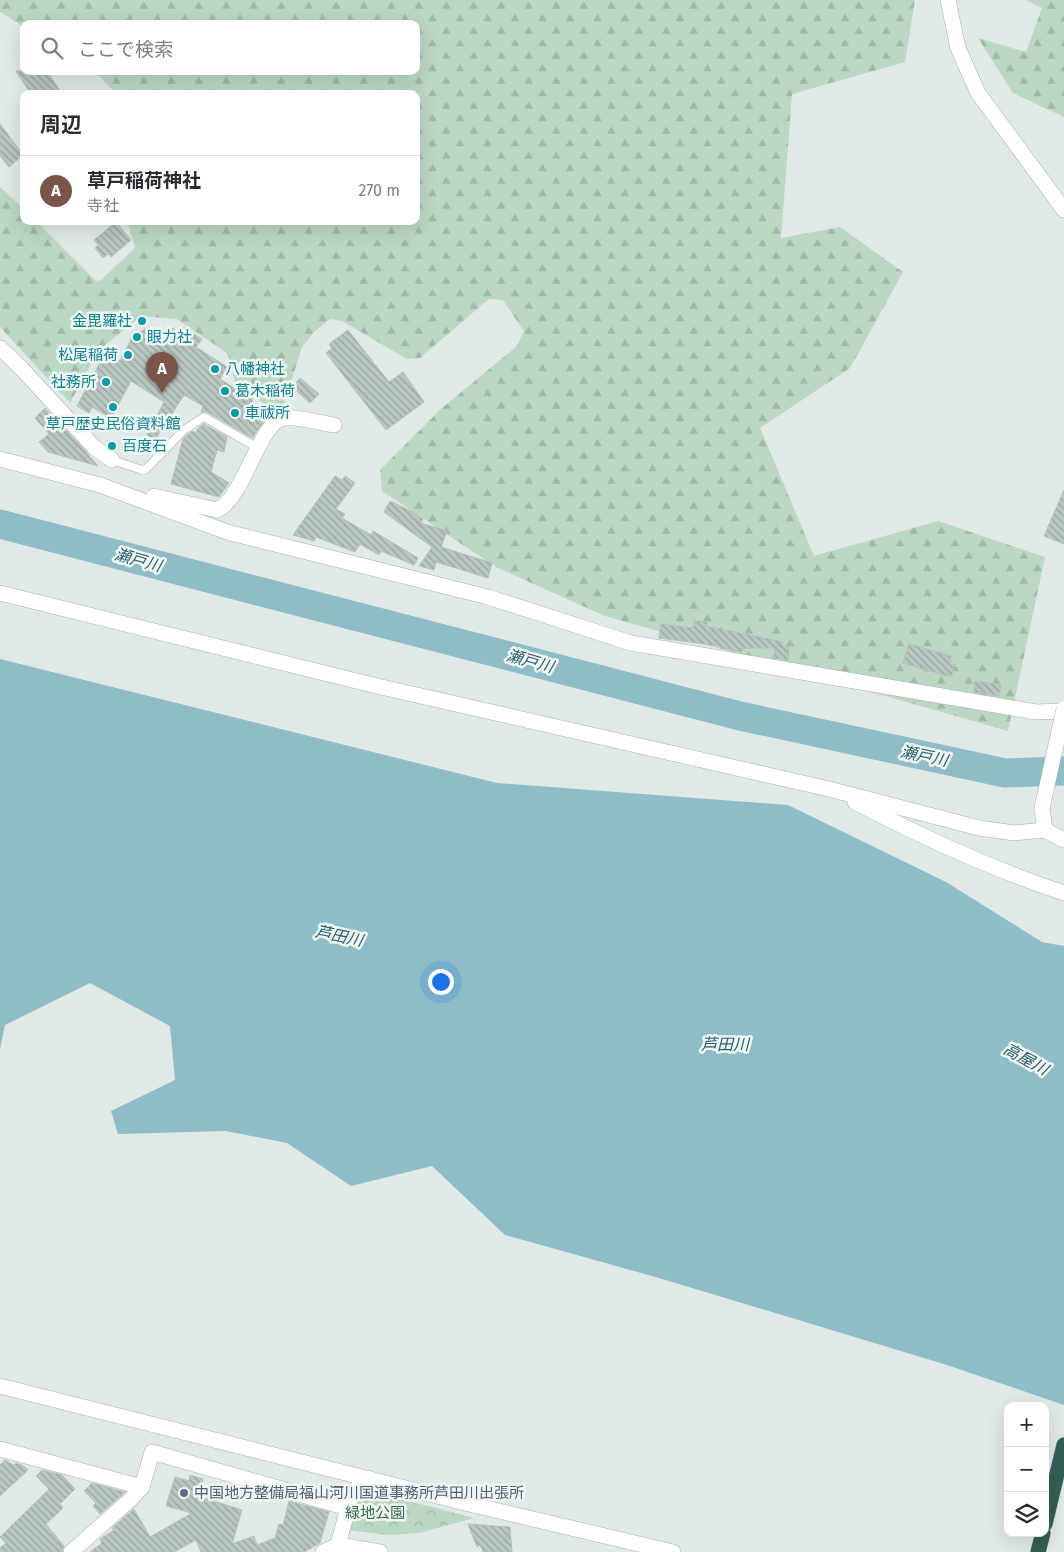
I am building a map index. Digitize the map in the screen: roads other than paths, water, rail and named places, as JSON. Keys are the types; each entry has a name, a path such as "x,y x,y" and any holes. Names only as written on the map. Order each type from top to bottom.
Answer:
{"highway":[{"path":"1049,1507 1064,1445"},
{"path":"1038,1552 1042,1537"}],"street":[{"path":"948,0 958,48 978,93 1064,210"},
{"path":"0,348 95,448 112,460"},
{"path":"132,496 148,495 217,510 229,502 274,422 284,417 334,425"},
{"path":"0,459 100,485 227,532 488,597 631,643 1036,712 1064,710 1042,808 1045,830"},
{"path":"0,593 377,686 829,789 960,823 1014,833 1045,830 1064,840"},
{"path":"829,789 926,837 1029,881 1064,893"},
{"path":"926,837 936,827 960,823"},
{"path":"0,1386 673,1552"},
{"path":"0,1449 142,1487"},
{"path":"71,1552 142,1487 152,1452 348,1508"},
{"path":"338,1545 352,1493 368,1478"},
{"path":"323,1552 338,1545 380,1552"}],"lane":[{"path":"112,460 146,469 184,430 204,417 258,448"}],"water":[{"name":"芦田川","path":"0,659 497,783 788,805 946,882 1042,942 1064,946 1064,1405 947,1365 659,1278 505,1235 432,1166 351,1186 287,1143 226,1131 118,1134 111,1111 175,1080 170,1026 90,983 5,1025 0,1049"}],"waterway":[{"name":"瀬戸川","path":"0,524 740,716 1005,773 1064,771"}],"place":[{"name":"金毘羅社","path":"142,321"},
{"name":"眼力社","path":"137,337"},
{"name":"松尾稲荷","path":"128,355"},
{"name":"八幡神社","path":"215,369"},
{"name":"社務所","path":"106,382"},
{"name":"葛木稲荷","path":"225,391"},
{"name":"草戸稲荷神社","path":"162,393"},
{"name":"草戸歴史民俗資料館","path":"113,407"},
{"name":"車祓所","path":"235,413"},
{"name":"百度石","path":"112,446"},
{"name":"中国地方整備局福山河川国道事務所芦田川出張所","path":"184,1493"}],"water label":[{"name":"高屋川","path":"1026,1059"}],"park label":[{"name":"緑地公園","path":"375,1513"}]}
